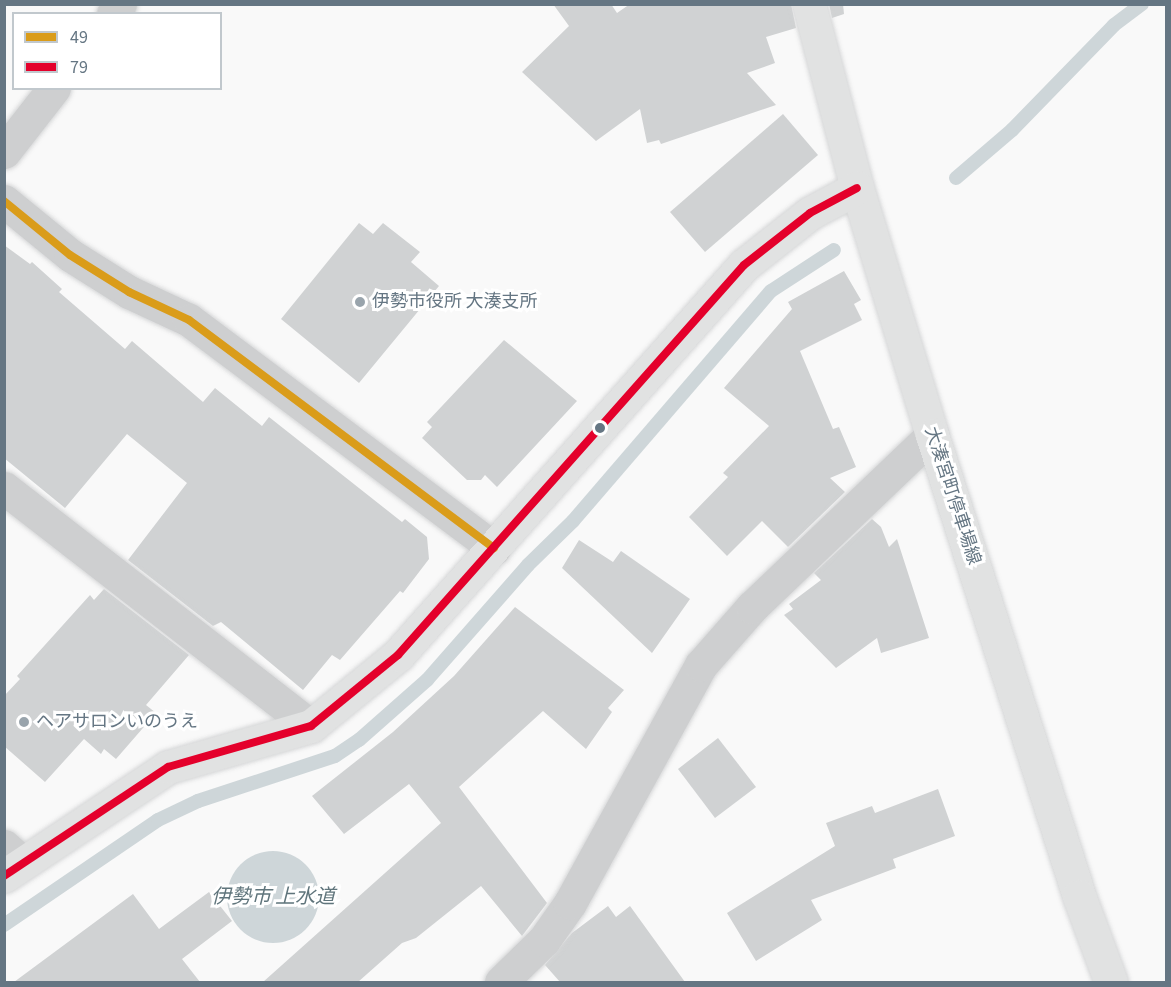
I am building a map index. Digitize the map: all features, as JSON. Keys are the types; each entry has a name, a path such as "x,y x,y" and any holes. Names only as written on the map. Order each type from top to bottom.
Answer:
{"street":[{"name":"大湊宮町停車場線","path":"809,4 858,188 932,435 1079,896 1111,982"},
{"path":"4,152 52,90"},
{"path":"10,861 168,767 311,726 398,655 744,265 810,213 858,188"},
{"path":"4,201 70,255 129,292 189,320 494,548"},
{"path":"501,982 544,940 570,903 702,665 752,607 932,435"},
{"path":"4,488 311,726"}],"water":[{"name":"伊勢市 上水道","path":"273,851 290,855 305,865 315,880 319,897 315,914 305,929 290,939 273,943 256,939 241,929 231,914 227,897 231,880 241,865 256,855"}],"building":[{"path":"553,4 611,4 617,13 630,4 791,4 796,28 766,37 775,63 747,73 776,105 661,144 659,140 647,143 640,109 596,141 522,72 569,26"},
{"path":"829,4 843,4 844,14 832,18"},
{"path":"783,114 818,155 705,252 670,212"},
{"name":"伊勢市役所 大湊支所","path":"359,223 373,234 383,223 420,252 411,262 439,286 359,383 281,319"},
{"path":"4,245 30,264 32,262 62,289 59,292 125,349 132,341 203,402 215,388 262,426 269,417 402,522 405,519 427,537 429,559 403,593 400,591 340,660 332,655 303,690 221,622 213,626 128,560 187,483 127,434 65,508 4,458"},
{"path":"844,271 861,300 854,304 862,320 800,351 833,429 839,427 856,467 830,478 845,492 788,547 762,521 727,556 689,517 728,477 723,473 769,426 724,388 792,309 788,302"},
{"path":"504,340 577,401 497,487 485,475 481,480 467,480 422,438 432,427 427,422"},
{"path":"872,519 881,527 889,547 897,539 929,638 881,653 877,638 836,668 784,615 793,609 789,604 821,580 814,573"},
{"path":"579,540 613,562 621,551 690,599 652,653 562,568"},
{"path":"104,589 189,655 146,705 156,713 116,759 104,749 101,754 84,739 45,782 4,746 4,696 20,679 17,676 90,595 94,600"},
{"path":"515,607 624,690 608,708 612,712 586,749 543,711 459,787 547,903 522,936 481,886 416,938 402,943 358,982 263,982 441,823 409,784 344,834 312,796 393,732 454,676"},
{"path":"718,738 756,787 715,818 678,769"},
{"path":"938,789 955,836 893,859 896,868 811,900 822,920 756,961 727,913 835,846 826,823 872,806 875,813"},
{"path":"209,892 232,921 182,959 200,982 14,982 133,894 159,929"},
{"path":"608,906 616,917 630,906 685,982 560,982 545,965 572,933"}],"waterway":[{"path":"956,178 1012,130 1114,25 1142,4"},
{"path":"4,925 158,820 198,801 335,756 359,740 427,680 528,565 573,521 771,291 834,250"}],"transit line":[{"name":"79","path":"4,876 168,767 311,726 398,655 744,265 810,213 857,188"},
{"name":"49","path":"4,201 70,255 129,292 189,320 494,548"}],"place":[{"name":"伊勢市役所 大湊支所","path":"360,302"},
{"name":"ヘアサロンいのうえ","path":"24,722"}]}
